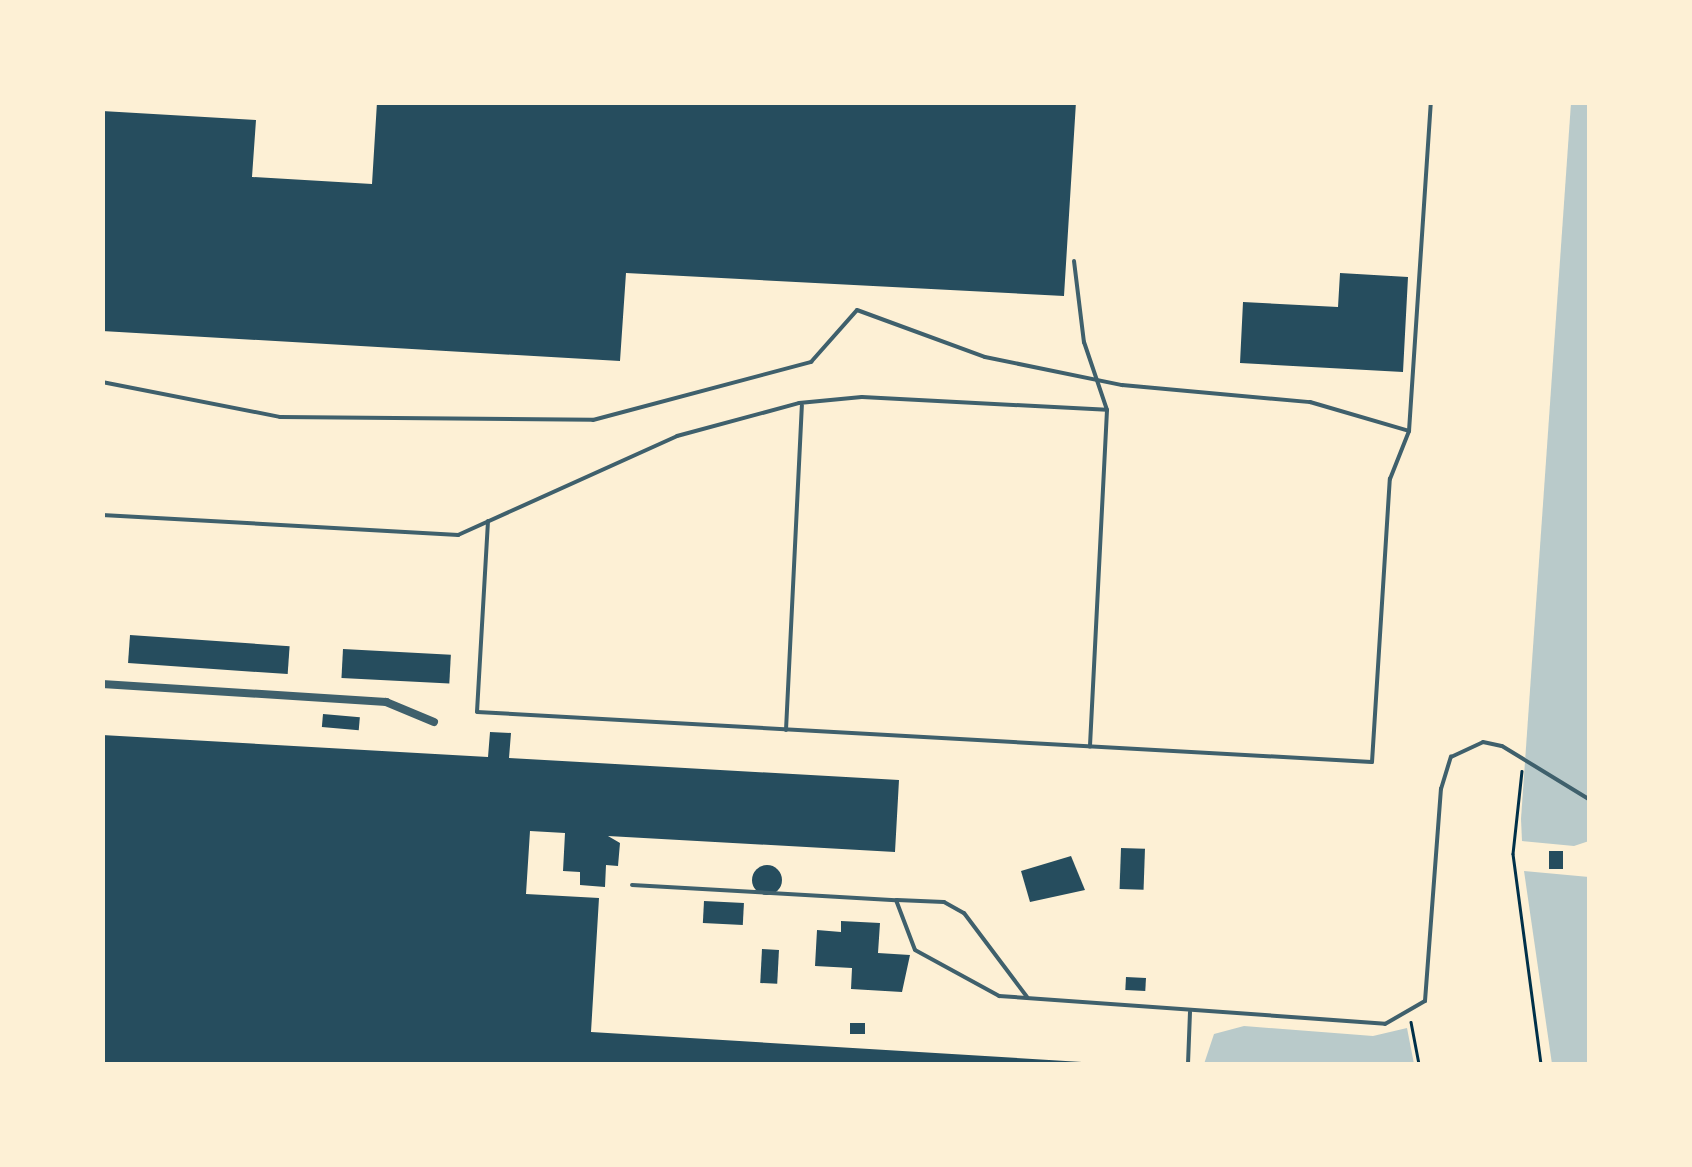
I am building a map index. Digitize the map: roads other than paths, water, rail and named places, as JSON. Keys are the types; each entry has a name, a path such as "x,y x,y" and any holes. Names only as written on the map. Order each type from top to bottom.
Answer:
{"street":[{"path":"102,684 386,702 434,722"}],"lane":[{"path":"488,521 477,712 1372,762 1390,478 1410,431 1432,102"},
{"path":"1074,262 1096,377 1107,410 1090,746"},
{"path":"102,382 280,417 592,420 812,362 857,310 985,356 1096,377 1310,402 1410,431"},
{"path":"102,515 458,535 677,436 802,403 1107,410"},
{"path":"786,730 802,403"},
{"path":"896,900 914,950 998,996 1385,1024 1409,1016 1425,1001 1433,966 1440,790 1451,756 1483,742 1525,760 1590,800"},
{"path":"632,885 944,902 964,913 1026,997"},
{"path":"1188,1064 1190,1012"}]}
